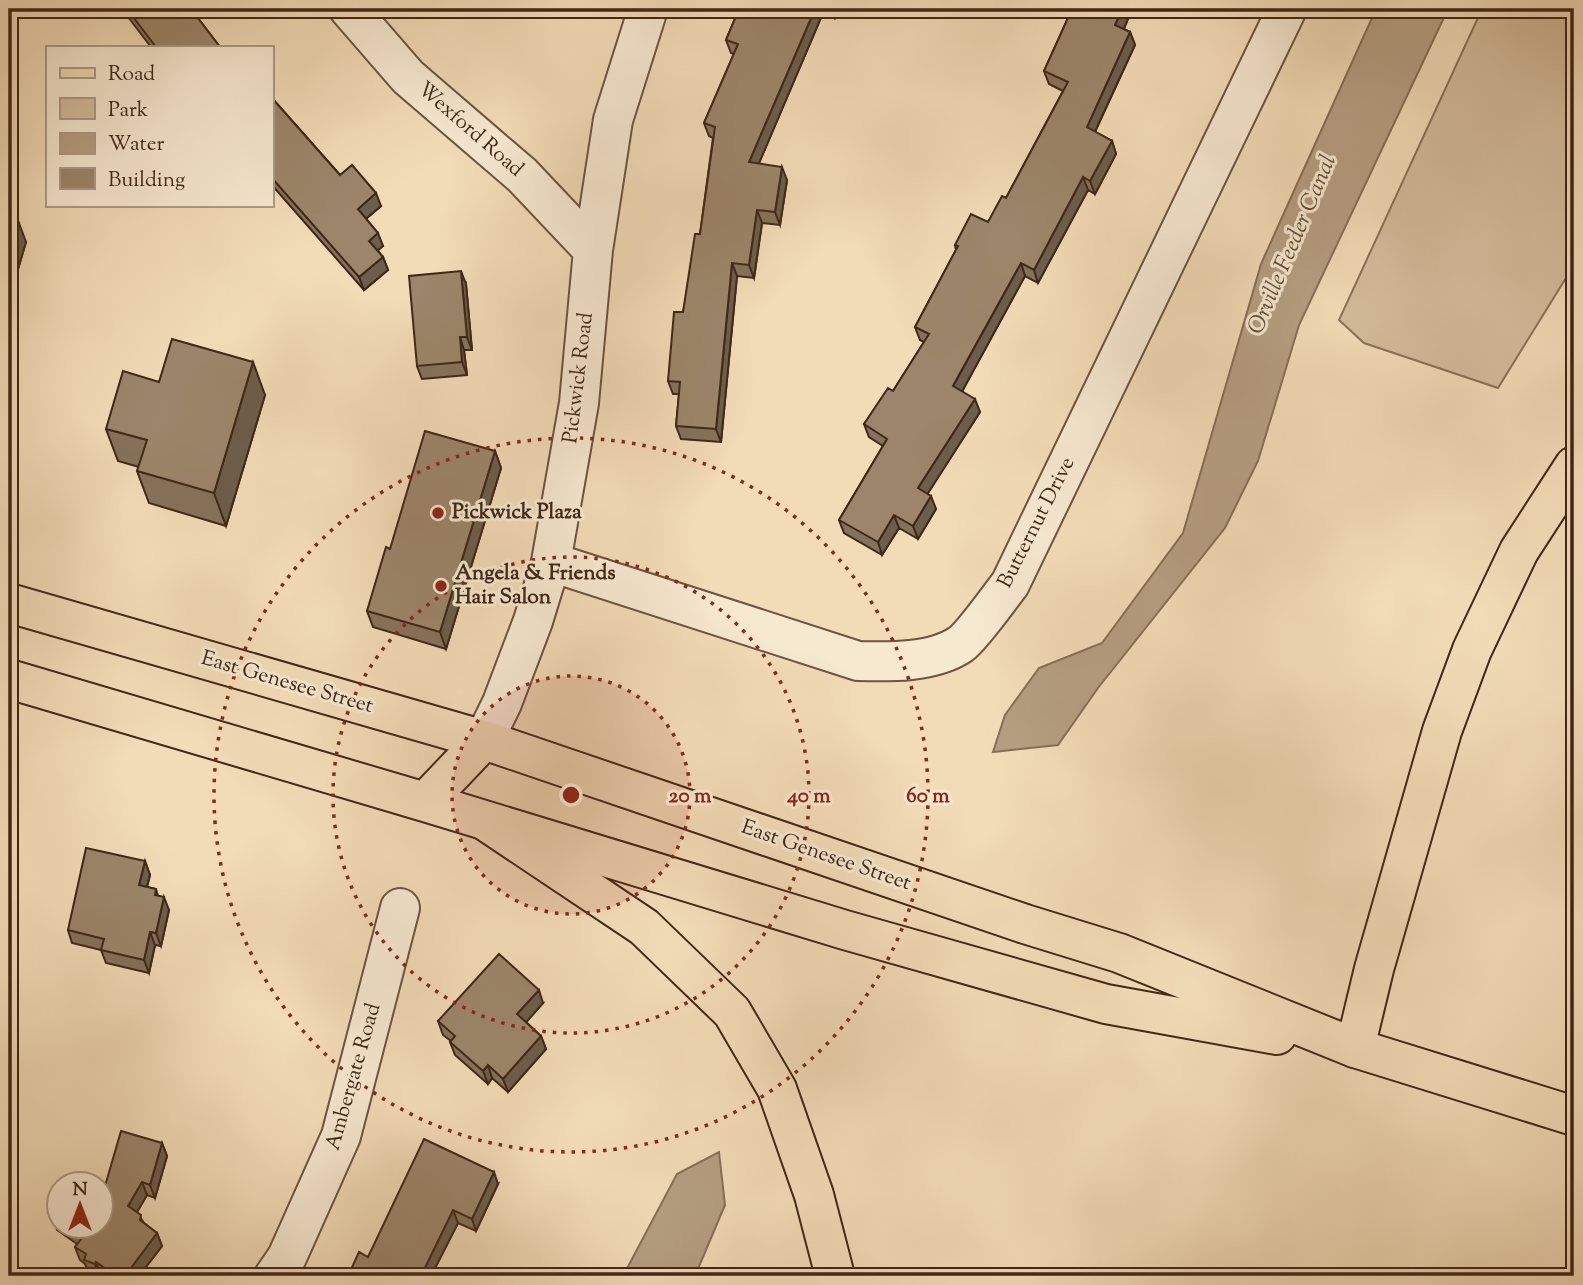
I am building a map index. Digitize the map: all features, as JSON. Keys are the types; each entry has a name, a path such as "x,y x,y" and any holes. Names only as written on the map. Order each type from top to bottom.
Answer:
{"main road":[{"path":"1355,1048 1374,969 1442,731 1468,662 1519,551 1574,466"},
{"name":"East Genesee Street","path":"9,603 484,740 1025,924 1119,953 1355,1048 1574,1116"},
{"name":"East Genesee Street","path":"9,679 845,930 1106,1004 1355,1048"},
{"path":"425,802 484,740"},
{"path":"487,822 644,927 732,1012 777,1089 814,1195 835,1276"}],"street":[{"name":"Wexford Road","path":"349,9 408,77 523,175 593,250"},
{"name":"Pickwick Road","path":"484,740 502,703 533,621 551,562 579,403 593,250 613,120 648,9"},
{"name":"Butternut Drive","path":"551,562 858,661 903,662 962,643 1010,584 1287,9"},
{"name":"Ambergate Road","path":"274,1276 287,1257 341,1136 400,908"}],"green space":[{"path":"1482,9 1574,9 1574,265 1498,388 1364,343 1339,320"}],"water":[{"name":"Orville Feeder Canal","path":"1376,9 1448,9 1299,325 1258,461 1225,528 1098,688 1058,745 993,752 1005,715 1039,668 1102,643 1183,533 1261,264"},
{"path":"719,1152 725,1205 695,1276 623,1276 677,1174"}],"building":[{"path":"127,9 191,9 219,46 155,46"},
{"path":"739,9 815,9 749,162 782,167 775,212 757,210 749,265 732,263 716,429 676,426 680,382 668,381 674,312 683,312 695,234 700,234 715,127 704,123 738,44 726,40"},
{"path":"1072,9 1122,9 1115,25 1130,32 1087,127 1112,141 1090,181 1083,177 1034,270 1021,263 953,386 975,399 918,488 931,496 913,526 894,515 878,542 839,520 887,439 864,424 888,388 893,391 929,334 915,327 958,246 955,245 971,214 988,222 1002,196 1006,198 1068,82 1044,71"},
{"path":"273,99 340,175 352,165 376,193 358,209 378,233 369,241 383,257 359,277 273,179"},
{"path":"9,220 19,223 9,259"},
{"path":"461,271 467,337 460,337 462,362 417,366 409,276"},
{"path":"172,339 253,362 214,493 137,471 147,440 106,429 123,371 159,382"},
{"name":"Pickwick Plaza","path":"425,431 495,451 440,632 367,611 386,547 390,549"},
{"path":"86,848 145,861 139,885 156,889 155,895 164,897 156,933 150,932 144,960 101,950 104,939 68,930"},
{"path":"499,954 539,990 517,1014 541,1036 503,1079 488,1065 483,1071 450,1042 455,1036 438,1021"},
{"path":"121,1131 162,1143 150,1185 142,1182 128,1206 141,1215 140,1220 157,1233 125,1276 116,1276 96,1262 95,1264 84,1260 86,1254 75,1247 80,1240 116,1240 116,1170 110,1170"},
{"path":"424,1139 494,1172 472,1219 453,1210 421,1276 348,1276 359,1252 368,1257"}],"place":[{"name":"Pickwick Plaza","path":"438,513"},
{"name":"Angela & Friends Hair Salon","path":"441,586"}]}
